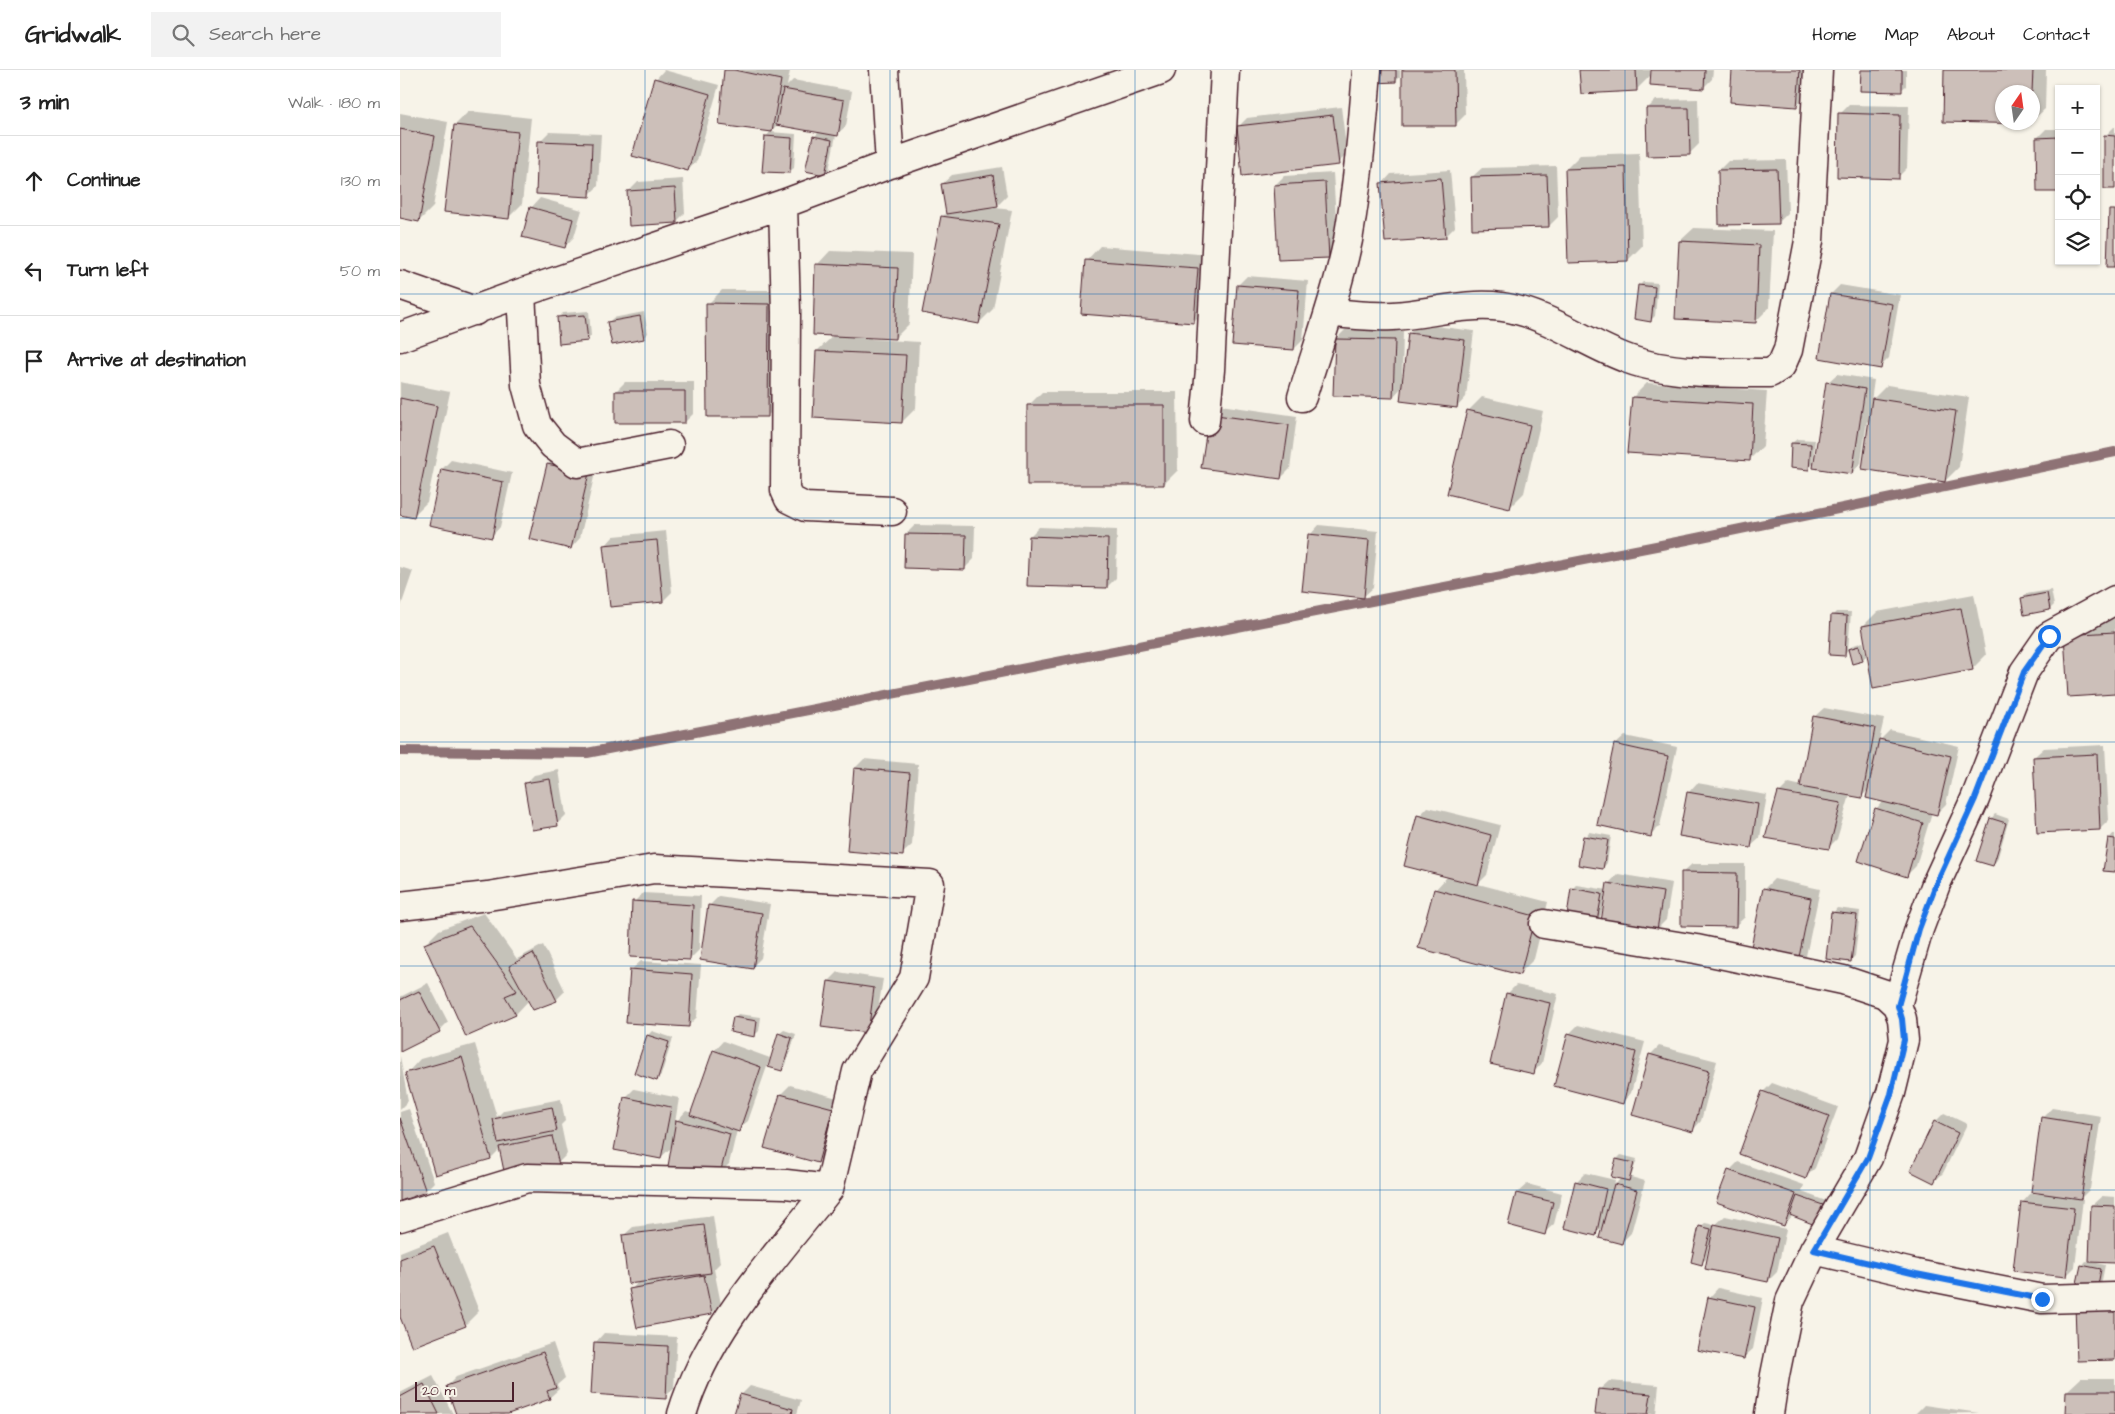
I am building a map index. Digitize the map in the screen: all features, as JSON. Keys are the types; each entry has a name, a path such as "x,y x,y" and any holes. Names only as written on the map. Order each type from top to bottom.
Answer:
{"street":[{"path":"884,70 890,164"},
{"path":"400,337 1161,70"},
{"path":"1205,421 1210,370 1225,70"},
{"path":"1302,397 1329,312 1347,242 1362,151 1367,70"},
{"path":"1329,312 1364,316 1394,316 1476,306 1502,307 1528,313 1630,360 1667,369 1770,374 1781,366 1788,350 1809,241 1818,70"},
{"path":"783,204 786,312 785,490 789,499 805,507 892,511"},
{"path":"400,285 475,311"},
{"path":"521,293 526,385 537,425 553,445 577,463 669,445"},
{"path":"1898,1006 1919,929 1936,884 1975,799 2024,672 2049,636 2115,600"},
{"path":"400,906 488,896 654,869 930,884 914,978 857,1071 829,1189 742,1300 710,1347 687,1396 682,1414"},
{"path":"1544,924 1696,949 1843,980 1885,994 1898,1006 1902,1019 1904,1040 1891,1094 1868,1158 1814,1250 1790,1301 1769,1414"},
{"path":"400,1217 527,1178 786,1184 829,1189"},
{"path":"1814,1250 1916,1274 2042,1299 2115,1297"}],"building":[{"path":"724,70 734,70 781,80 772,132 719,125"},
{"path":"1373,70 1396,70 1396,82 1373,83"},
{"path":"1402,70 1455,70 1456,126 1402,126"},
{"path":"1579,70 1636,70 1637,91 1581,94"},
{"path":"1651,70 1705,70 1704,89 1650,85"},
{"path":"1732,70 1800,70 1797,107 1730,102"},
{"path":"1861,70 1902,70 1902,92 1860,91"},
{"path":"1944,70 2033,70 2032,85 1995,85 1995,123 1943,122"},
{"path":"654,78 710,94 688,171 632,156"},
{"path":"783,89 844,100 838,136 776,125"},
{"path":"1646,108 1689,108 1690,155 1647,156"},
{"path":"1838,113 1900,115 1899,179 1837,177"},
{"path":"1333,115 1339,165 1242,176 1237,126"},
{"path":"454,125 518,132 509,219 444,212"},
{"path":"400,129 435,136 419,222 400,218"},
{"path":"2104,135 2115,136 2115,189 2104,189"},
{"path":"765,136 792,138 790,173 762,172"},
{"path":"813,136 832,140 825,175 805,171"},
{"path":"2055,137 2055,192 2037,192 2036,138"},
{"path":"538,141 592,143 590,197 536,194"},
{"path":"1626,167 1628,261 1568,263 1565,169"},
{"path":"1777,169 1779,224 1719,225 1718,170"},
{"path":"993,175 998,206 946,214 941,184"},
{"path":"1547,175 1549,227 1472,229 1471,177"},
{"path":"1441,178 1446,238 1385,242 1380,183"},
{"path":"1325,182 1329,258 1278,260 1274,185"},
{"path":"675,188 677,223 629,226 627,191"},
{"path":"530,207 573,219 565,248 522,237"},
{"path":"2109,210 2115,210 2115,267 2107,267"},
{"path":"941,216 999,224 979,324 922,313"},
{"path":"1679,241 1759,245 1756,323 1675,319"},
{"path":"1085,260 1198,268 1194,323 1081,314"},
{"path":"815,264 898,268 895,339 813,335"},
{"path":"1237,285 1299,290 1294,350 1232,345"},
{"path":"1638,285 1655,287 1651,322 1634,319"},
{"path":"1830,294 1892,304 1881,369 1819,358"},
{"path":"706,303 769,304 768,417 707,417"},
{"path":"585,315 588,341 559,344 557,317"},
{"path":"640,316 644,339 612,345 607,322"},
{"path":"1408,333 1465,340 1457,408 1400,401"},
{"path":"1335,339 1395,340 1393,398 1333,396"},
{"path":"816,351 906,355 902,423 813,418"},
{"path":"1826,382 1865,389 1852,474 1813,468"},
{"path":"615,391 685,391 685,423 615,423"},
{"path":"1632,397 1753,404 1750,461 1627,453"},
{"path":"400,398 437,406 414,518 400,515"},
{"path":"1872,398 1956,411 1945,482 1862,469"},
{"path":"1027,405 1164,405 1164,485 1027,485"},
{"path":"1467,410 1530,425 1510,509 1447,494"},
{"path":"1209,414 1289,425 1281,479 1201,468"},
{"path":"1791,443 1811,444 1809,470 1790,468"},
{"path":"547,464 589,473 571,549 529,539"},
{"path":"441,469 503,482 492,538 429,525"},
{"path":"905,534 966,535 965,570 904,568"},
{"path":"1308,534 1369,540 1364,598 1302,591"},
{"path":"1029,536 1108,539 1107,588 1027,586"},
{"path":"657,540 663,602 610,607 603,545"},
{"path":"2047,593 2050,610 2024,615 2021,598"},
{"path":"1961,608 1973,670 1873,689 1862,626"},
{"path":"1831,615 1847,616 1845,656 1829,655"},
{"path":"2115,632 2115,694 2068,697 2064,635"},
{"path":"1859,646 1863,661 1852,664 1848,649"},
{"path":"1813,716 1875,728 1862,798 1800,787"},
{"path":"1879,739 1951,756 1937,815 1866,798"},
{"path":"1614,744 1668,756 1651,837 1597,825"},
{"path":"2097,754 2100,830 2037,833 2033,757"},
{"path":"854,768 910,773 903,856 847,851"},
{"path":"550,779 558,826 532,830 524,783"},
{"path":"1687,792 1758,804 1751,848 1679,836"},
{"path":"1778,792 1841,803 1829,849 1765,838"},
{"path":"1875,808 1923,823 1907,877 1858,861"},
{"path":"1417,815 1491,835 1478,885 1404,866"},
{"path":"1990,818 2006,823 1993,866 1976,861"},
{"path":"1583,836 1608,840 1603,869 1578,865"},
{"path":"2108,838 2115,839 2115,872 2103,871"},
{"path":"1681,872 1737,873 1736,927 1681,926"},
{"path":"1607,883 1663,892 1657,930 1601,922"},
{"path":"1571,888 1602,894 1597,921 1567,916"},
{"path":"1763,888 1811,898 1797,967 1749,957"},
{"path":"1434,889 1535,916 1520,975 1418,948"},
{"path":"632,901 693,905 690,960 630,957"},
{"path":"708,905 762,913 753,969 700,960"},
{"path":"1831,912 1857,915 1851,962 1826,959"},
{"path":"470,926 517,991 505,996 516,1015 466,1037 424,944"},
{"path":"533,953 557,1001 533,1010 509,966"},
{"path":"630,969 692,974 689,1027 626,1023"},
{"path":"828,981 874,988 868,1033 821,1027"},
{"path":"419,991 440,1032 400,1052 400,1000"},
{"path":"1506,993 1550,1003 1534,1074 1490,1064"},
{"path":"733,1017 757,1021 755,1037 730,1032"},
{"path":"778,1033 792,1038 782,1071 768,1067"},
{"path":"1568,1033 1636,1052 1623,1104 1554,1086"},
{"path":"647,1035 669,1042 657,1081 634,1073"},
{"path":"713,1050 761,1067 739,1132 690,1115"},
{"path":"1649,1054 1709,1071 1693,1132 1632,1115"},
{"path":"462,1057 491,1159 435,1175 405,1073"},
{"path":"1762,1091 1829,1116 1806,1179 1739,1154"},
{"path":"780,1094 833,1108 818,1163 764,1148"},
{"path":"624,1097 671,1107 661,1159 614,1150"},
{"path":"552,1107 557,1131 498,1143 493,1119"},
{"path":"2041,1117 2092,1125 2081,1199 2031,1192"},
{"path":"400,1118 426,1192 400,1201"},
{"path":"676,1120 730,1134 720,1174 667,1172"},
{"path":"1934,1121 1958,1133 1934,1183 1910,1171"},
{"path":"552,1136 559,1165 505,1176 499,1147"},
{"path":"1616,1159 1634,1163 1629,1181 1611,1177"},
{"path":"1728,1170 1796,1194 1784,1226 1716,1202"},
{"path":"1575,1181 1606,1189 1596,1236 1564,1228"},
{"path":"1614,1184 1637,1190 1622,1244 1599,1238"},
{"path":"1516,1193 1553,1202 1545,1235 1508,1225"},
{"path":"1797,1196 1823,1205 1815,1225 1790,1215"},
{"path":"2021,1202 2074,1208 2066,1277 2013,1271"},
{"path":"2091,1205 2115,1206 2115,1263 2089,1262"},
{"path":"1714,1224 1778,1238 1768,1282 1705,1269"},
{"path":"704,1225 711,1273 628,1284 622,1235"},
{"path":"1699,1226 1711,1229 1702,1265 1691,1262"},
{"path":"434,1246 466,1326 412,1347 400,1317 400,1259"},
{"path":"2081,1265 2101,1269 2096,1296 2075,1292"},
{"path":"704,1275 712,1314 637,1328 629,1289"},
{"path":"1708,1297 1755,1307 1744,1359 1697,1350"},
{"path":"2115,1304 2115,1360 2077,1361 2075,1306"},
{"path":"594,1342 668,1346 666,1399 591,1394"},
{"path":"543,1352 556,1388 547,1391 550,1399 508,1414 456,1414 446,1386"},
{"path":"424,1384 439,1414 400,1414 400,1397"},
{"path":"1598,1389 1651,1394 1648,1414 1595,1414"},
{"path":"2066,1391 2115,1391 2115,1414 2065,1414"},
{"path":"740,1394 793,1409 792,1414 734,1414"}],"waterway":[{"path":"400,751 587,753 1687,540 2115,452"}],"route":[{"path":"2042,1299 1916,1274 1814,1250 1868,1158 1891,1094 1904,1040 1902,1019 1898,1006 1919,929 1936,884 1975,799 2024,672 2049,636"}]}
